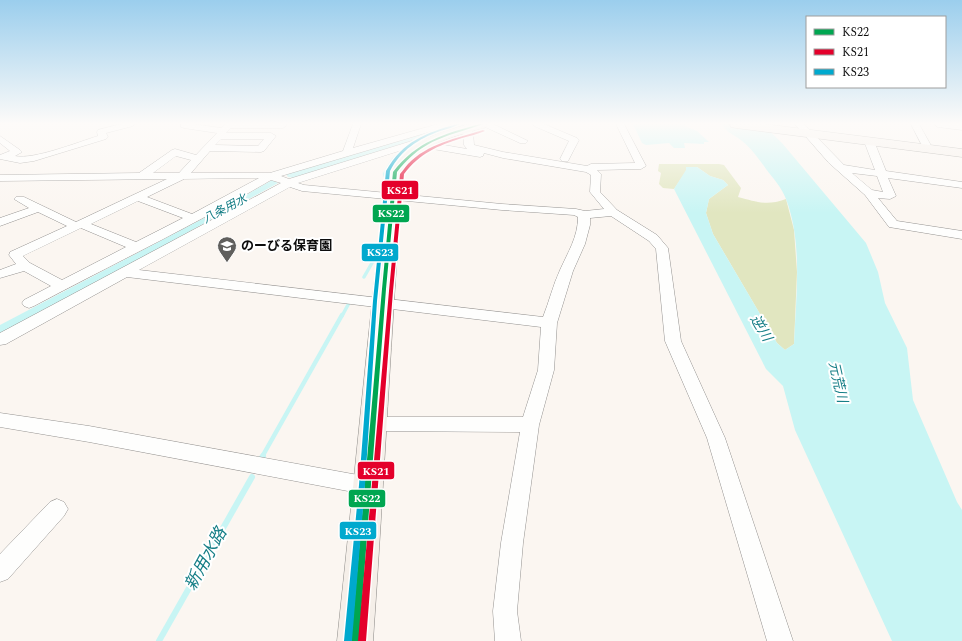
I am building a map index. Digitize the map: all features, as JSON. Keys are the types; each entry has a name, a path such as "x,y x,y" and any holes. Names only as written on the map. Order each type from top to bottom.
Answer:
{"street":[{"path":"2,158 12,154"},
{"path":"2,158 20,160 47,154"},
{"path":"142,176 172,154"},
{"path":"183,154 199,158 255,157"},
{"path":"63,286 25,266 15,255 182,176 202,154"},
{"path":"29,303 273,176 344,154"},
{"path":"0,340 288,184 380,154"},
{"path":"355,641 392,196 395,172 399,164 409,154"},
{"path":"480,154 508,159 524,158"},
{"path":"499,154 589,169 596,174 595,192 602,202 613,212 653,238 662,248 673,341 718,444 780,641"},
{"path":"565,160 568,154"},
{"path":"589,169 591,167 641,166 635,154"},
{"path":"827,154 869,193 893,224 962,235"},
{"path":"869,193 890,196 874,154"},
{"path":"841,168 961,187"},
{"path":"0,178 273,176 288,184 302,188 502,207 576,212 584,215 613,212"},
{"path":"138,197 193,218"},
{"path":"20,199 79,225 136,247"},
{"path":"0,222 38,208"},
{"path":"508,641 505,611 512,543 530,425 546,370 549,323 566,272 579,244 584,225 584,215"},
{"path":"0,274 25,266"},
{"path":"126,273 382,302 549,323"},
{"path":"0,420 89,434 369,486"},
{"path":"374,424 530,425"},
{"path":"0,571 57,509"}],"green space":[{"path":"659,164 724,165 741,188 738,197 767,203 786,199 794,230 797,272 794,344 785,350 777,343 713,234 706,213 709,199 728,185 723,180 710,176 697,167 686,167 687,170 674,189 663,188 659,184 661,173 658,171"}],"water":[{"path":"355,154 375,154 294,178 288,177 286,174"},
{"path":"754,154 791,154 866,243 878,272 885,303 907,348 913,400 957,502 962,510 962,641 892,641 795,430 783,386 766,369 674,189 686,170 686,167 697,167 710,176 723,180 728,185 709,199 706,213 713,234 777,343 785,350 794,344 797,289 797,252 791,216 786,199 777,183"},
{"name":"八条用水","path":"272,180 278,183 35,316 0,333 0,325 229,205"}],"waterway":[{"name":"新用水路","path":"384,191 386,179 384,174 393,159 399,154"},
{"name":"新用水路","path":"383,207 384,199"},
{"name":"新用水路","path":"382,213 383,206"},
{"name":"新用水路","path":"364,277 376,256"},
{"name":"新用水路","path":"342,316 349,303"},
{"name":"新用水路","path":"262,457 342,315"},
{"name":"新用水路","path":"260,461 263,456"},
{"name":"新用水路","path":"159,641 252,477"}],"transit line":[{"name":"KS23","path":"348,640 362,485 375,301 388,171 393,161 399,154"},
{"name":"KS22","path":"355,641 395,172 403,161 412,154"},
{"name":"KS21","path":"362,641 402,174 409,164 422,154"}],"place":[{"name":"のーびる保育園","path":"227,263"}],"water label":[{"name":"逆川","path":"761,328"},
{"name":"元荒川","path":"838,382"}]}
